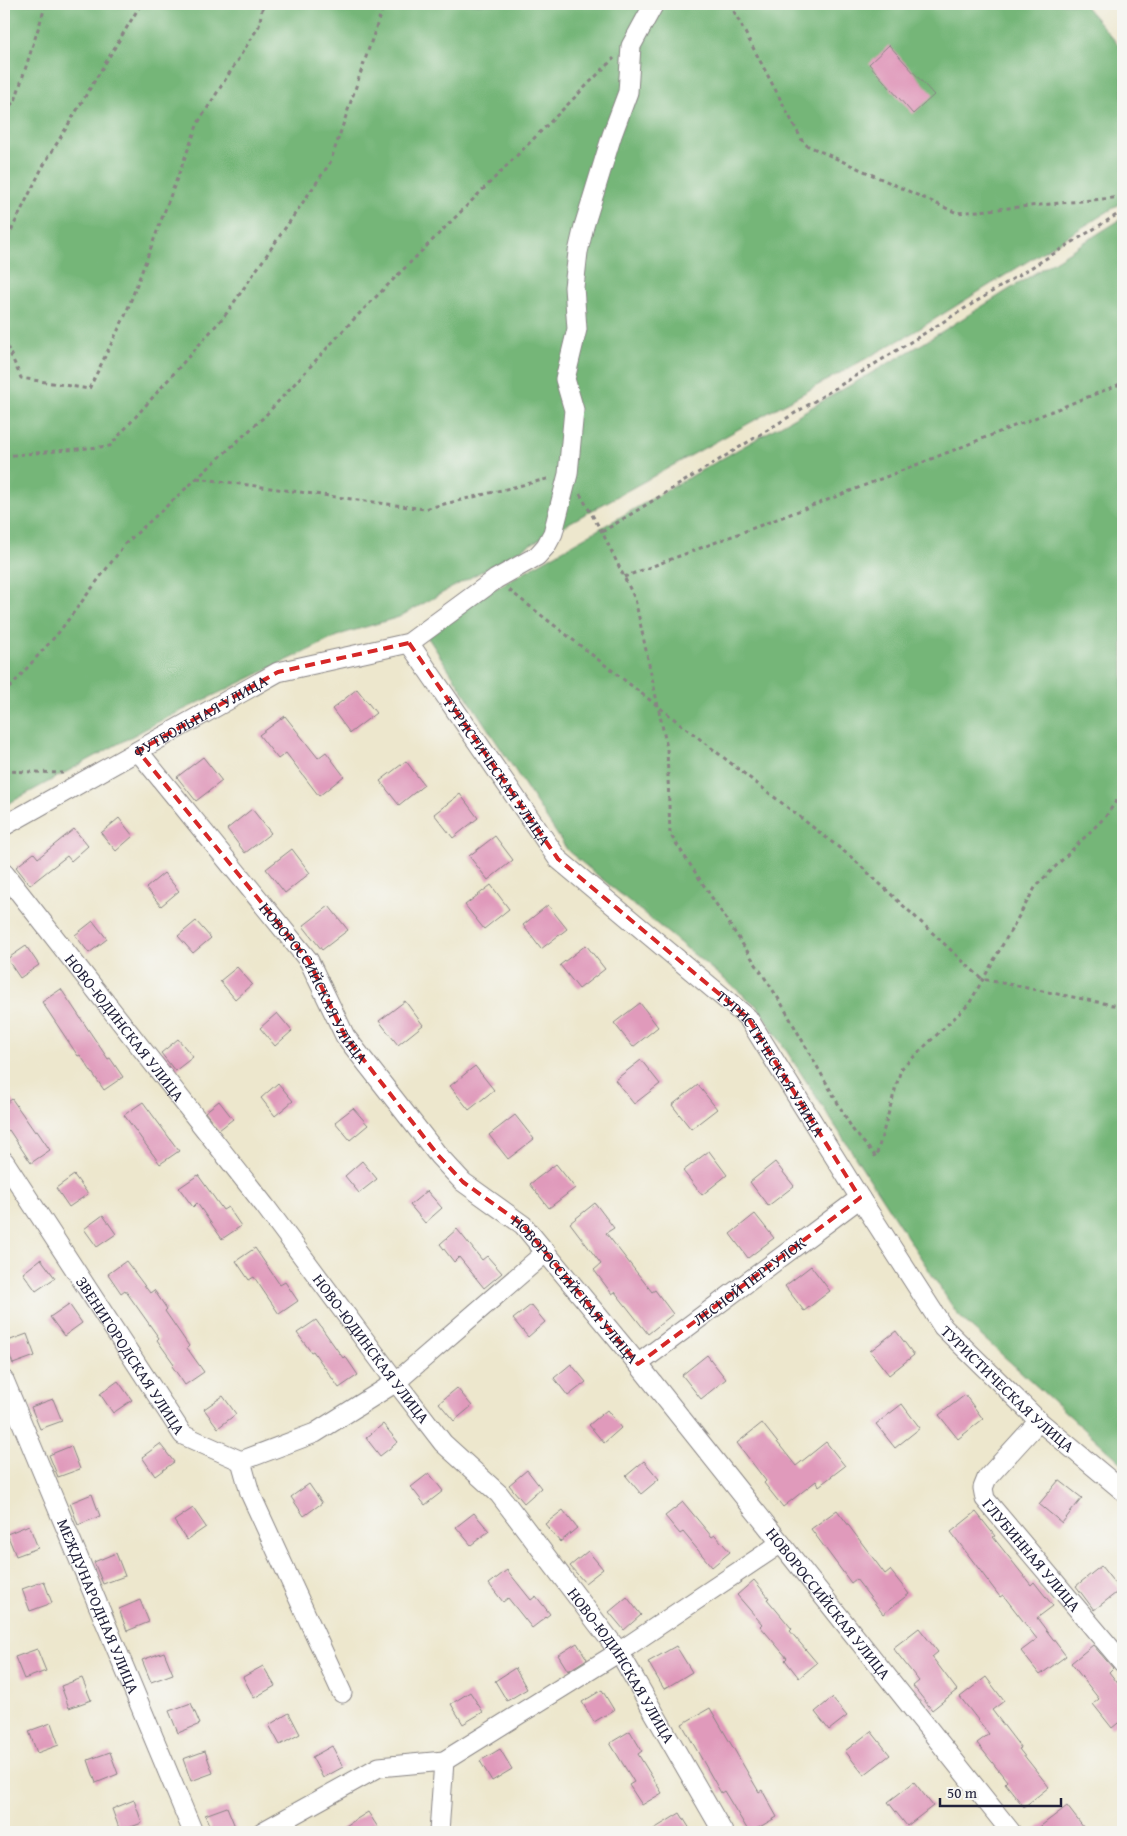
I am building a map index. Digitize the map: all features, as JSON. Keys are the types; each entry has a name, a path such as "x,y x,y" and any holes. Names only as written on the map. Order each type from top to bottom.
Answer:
{"street":[{"path":"409,643 496,580 536,556 546,546 553,533 568,474 574,410 565,379 577,329 574,287 578,252 612,135 628,92 631,46 654,4"},
{"name":"ФУТБОЛЬНАЯ УЛИЦА","path":"4,826 278,672 409,643"},
{"name":"ТУРИСТИЧЕСКАЯ УЛИЦА","path":"409,643 558,859 748,1018 943,1327 1038,1421 1123,1491"},
{"name":"НОВОРОССИЙСКАЯ УЛИЦА","path":"138,751 308,961 344,1036 438,1155 463,1182 523,1225 546,1252 638,1364 1011,1832"},
{"name":"НОВО-ЮДИНСКАЯ УЛИЦА","path":"4,873 265,1206 443,1442 499,1494 619,1652 723,1832"},
{"name":"ЗВЕНИГОРОДСКАЯ УЛИЦА","path":"4,1161 183,1435 242,1461"},
{"name":"ЛЕСНОЙ ПЕРЕУЛОК","path":"638,1364 860,1198"},
{"path":"342,1693 250,1493 242,1461 315,1434 396,1382 546,1252"},
{"name":"МЕЖДУНАРОДНАЯ УЛИЦА","path":"4,1380 192,1832"},
{"name":"ГЛУБИННАЯ УЛИЦА","path":"1038,1421 987,1478 983,1488 985,1499 1123,1663"},
{"path":"262,1832 378,1767 444,1761 619,1652 781,1543"},
{"path":"439,1832 444,1761"}],"path":[{"path":"4,111 15,101 46,4"},
{"path":"4,245 42,168 141,4"},
{"path":"4,339 21,378 89,389 125,316 198,123 259,26 263,4"},
{"path":"4,456 110,446 226,314 330,163 384,4"},
{"path":"730,4 804,144 956,213 1123,197"},
{"path":"4,694 59,632 125,544 264,416 351,322 618,54"},
{"path":"602,532 1123,211"},
{"path":"624,577 830,499 1123,382"},
{"path":"197,478 424,509 568,474 602,532 635,599 667,748 670,834 780,1001 853,1130 876,1157 901,1069 969,1004 1036,886 1106,816 1123,790"},
{"path":"496,580 852,857 982,979 1123,1007"},
{"path":"4,771 69,773"}],"highlighted area":[{"path":"409,643 558,859 748,1018 860,1198 638,1364 523,1225 463,1182 438,1155 345,1036 309,961 138,751 278,672"}],"green space":[{"path":"4,4 1083,4 1123,50 1123,202 914,332 399,617 342,634 158,722 4,806"},
{"path":"1123,218 1123,1464 958,1315 758,1007 568,851 423,630 922,344"}],"building":[{"path":"889,45 934,95 913,114 869,64"},
{"path":"357,689 376,713 350,733 332,709"},
{"path":"285,716 318,758 326,752 344,776 319,796 286,753 278,759 259,735"},
{"path":"203,757 222,781 196,801 177,777"},
{"path":"406,761 424,785 399,805 380,781"},
{"path":"460,794 478,818 453,838 434,814"},
{"path":"252,809 271,833 245,853 227,829"},
{"path":"119,818 133,836 116,851 101,833"},
{"path":"74,829 88,846 71,861 67,856 30,885 16,867 34,853 38,858"},
{"path":"495,836 513,860 488,880 469,856"},
{"path":"292,849 310,873 285,893 266,869"},
{"path":"164,873 179,891 161,906 146,888"},
{"path":"491,885 509,909 484,929 465,905"},
{"path":"548,905 567,929 541,949 523,925"},
{"path":"329,906 348,930 322,950 303,926"},
{"path":"93,921 107,939 89,953 75,935"},
{"path":"196,921 211,938 193,953 178,936"},
{"path":"586,945 605,969 579,989 560,965"},
{"path":"26,946 39,965 20,978 7,959"},
{"path":"237,967 252,984 235,999 220,981"},
{"path":"61,989 108,1059 110,1058 123,1077 104,1090 80,1055 78,1056 42,1002"},
{"path":"405,1001 423,1025 398,1045 379,1021"},
{"path":"640,1003 658,1027 633,1047 614,1023"},
{"path":"277,1013 292,1031 275,1046 260,1028"},
{"path":"178,1039 193,1057 175,1071 161,1053"},
{"path":"641,1060 660,1084 634,1104 615,1080"},
{"path":"475,1066 494,1090 469,1110 450,1086"},
{"path":"278,1083 293,1101 275,1116 261,1098"},
{"path":"698,1085 717,1109 691,1129 672,1105"},
{"path":"12,1099 50,1150 31,1163 9,1130 4,1133 4,1105"},
{"path":"219,1101 233,1119 219,1130 205,1112"},
{"path":"143,1102 179,1151 160,1164 124,1115"},
{"path":"353,1108 368,1125 350,1140 335,1122"},
{"path":"515,1115 534,1139 508,1159 489,1135"},
{"path":"709,1151 727,1175 702,1195 683,1171"},
{"path":"362,1161 377,1179 359,1193 345,1176"},
{"path":"775,1162 794,1186 768,1206 750,1182"},
{"path":"556,1164 575,1188 549,1208 530,1184"},
{"path":"74,1175 88,1194 69,1207 56,1188"},
{"path":"198,1175 223,1210 228,1207 241,1226 222,1239 197,1203 193,1207 179,1188"},
{"path":"427,1191 442,1208 425,1223 410,1205"},
{"path":"595,1203 614,1228 606,1233 652,1292 655,1290 673,1314 648,1334 615,1292 612,1294 594,1270 601,1264 570,1223"},
{"path":"755,1214 774,1238 748,1258 730,1234"},
{"path":"103,1215 116,1234 97,1247 84,1229"},
{"path":"457,1229 482,1260 487,1256 502,1273 484,1288 459,1257 454,1262 440,1244"},
{"path":"255,1248 280,1285 285,1282 298,1301 279,1314 254,1277 249,1280 236,1261"},
{"path":"41,1259 55,1278 36,1291 23,1273"},
{"path":"126,1261 150,1293 154,1290 167,1309 165,1311 189,1346 187,1348 204,1372 185,1385 172,1366 174,1364 157,1340 159,1338 125,1290 121,1293 108,1274"},
{"path":"811,1266 830,1291 804,1311 785,1286"},
{"path":"69,1304 82,1323 64,1336 50,1317"},
{"path":"531,1305 545,1322 528,1337 513,1319"},
{"path":"316,1320 343,1358 345,1356 358,1375 339,1388 313,1351 311,1352 297,1333"},
{"path":"896,1331 914,1355 889,1375 870,1351"},
{"path":"27,1334 35,1356 13,1364 5,1342"},
{"path":"707,1355 726,1379 701,1399 682,1375"},
{"path":"571,1364 586,1382 568,1396 554,1378"},
{"path":"118,1381 132,1400 113,1413 100,1394"},
{"path":"457,1388 472,1406 454,1421 439,1403"},
{"path":"965,1395 983,1419 958,1439 939,1415"},
{"path":"223,1396 236,1414 218,1428 204,1409"},
{"path":"53,1399 62,1421 40,1429 31,1407"},
{"path":"902,1404 920,1428 895,1448 876,1424"},
{"path":"607,1410 621,1428 604,1443 589,1425"},
{"path":"762,1423 796,1466 826,1442 845,1466 819,1486 816,1481 783,1507 737,1443"},
{"path":"383,1424 398,1442 380,1456 366,1438"},
{"path":"160,1444 174,1462 155,1476 142,1457"},
{"path":"71,1446 80,1469 58,1477 49,1455"},
{"path":"644,1461 659,1479 641,1494 626,1476"},
{"path":"527,1470 541,1488 524,1503 509,1485"},
{"path":"429,1473 443,1491 425,1505 411,1487"},
{"path":"1059,1480 1082,1498 1062,1523 1039,1504"},
{"path":"309,1484 322,1503 304,1516 291,1497"},
{"path":"92,1494 100,1516 78,1525 70,1503"},
{"path":"683,1502 712,1537 715,1535 730,1552 712,1567 683,1532 680,1534 665,1516"},
{"path":"193,1508 206,1527 187,1540 174,1521"},
{"path":"563,1510 577,1528 560,1542 545,1524"},
{"path":"837,1510 885,1574 890,1570 909,1594 883,1614 856,1579 851,1583 811,1529"},
{"path":"976,1512 1031,1585 1034,1582 1053,1606 1037,1618 1066,1656 1040,1675 1021,1651 1037,1639 1003,1595 1000,1597 951,1532"},
{"path":"474,1513 489,1531 471,1545 456,1527"},
{"path":"29,1525 38,1548 16,1556 7,1534"},
{"path":"588,1551 603,1569 585,1583 570,1566"},
{"path":"116,1553 125,1576 103,1584 94,1562"},
{"path":"1101,1566 1120,1590 1094,1610 1076,1586"},
{"path":"507,1570 531,1600 536,1596 550,1614 532,1628 508,1598 503,1602 489,1584"},
{"path":"754,1580 792,1629 790,1631 817,1663 799,1678 785,1660 787,1658 760,1626 762,1624 737,1595"},
{"path":"44,1581 52,1603 30,1611 22,1589"},
{"path":"627,1597 641,1615 624,1630 609,1612"},
{"path":"140,1600 149,1622 127,1631 119,1609"},
{"path":"919,1628 938,1652 932,1657 957,1690 932,1710 913,1686 919,1681 893,1648"},
{"path":"577,1643 587,1659 568,1671 558,1655"},
{"path":"1093,1645 1113,1668 1109,1672 1123,1690 1123,1719 1112,1728 1093,1704 1099,1699 1071,1663"},
{"path":"676,1646 692,1672 664,1689 648,1662"},
{"path":"37,1649 46,1671 24,1679 15,1657"},
{"path":"164,1652 173,1674 151,1682 142,1660"},
{"path":"263,1666 275,1686 254,1698 243,1677"},
{"path":"515,1668 527,1689 507,1701 495,1681"},
{"path":"986,1677 1004,1701 992,1710 1021,1748 1019,1749 1049,1787 1024,1807 1005,1783 1007,1781 977,1743 989,1734 960,1697"},
{"path":"82,1678 91,1700 69,1708 61,1686"},
{"path":"602,1690 614,1710 594,1722 582,1702"},
{"path":"470,1692 483,1712 463,1724 451,1704"},
{"path":"832,1698 847,1716 829,1730 815,1712"},
{"path":"191,1703 200,1724 178,1733 169,1711"},
{"path":"710,1708 759,1792 762,1790 777,1817 751,1832 749,1832 724,1791 721,1793 682,1724"},
{"path":"289,1713 300,1734 280,1745 269,1725"},
{"path":"51,1723 59,1745 37,1753 29,1731"},
{"path":"630,1731 642,1751 638,1754 662,1793 642,1805 629,1785 634,1782 610,1743"},
{"path":"871,1731 890,1755 864,1775 845,1751"},
{"path":"332,1746 343,1767 323,1778 312,1757"},
{"path":"500,1749 512,1769 492,1781 480,1761"},
{"path":"205,1751 213,1773 191,1781 183,1759"},
{"path":"110,1752 118,1774 96,1783 88,1760"},
{"path":"914,1782 933,1806 907,1826 888,1802"},
{"path":"134,1800 142,1823 120,1831 112,1809"},
{"path":"1067,1806 1087,1832 1033,1832"},
{"path":"227,1807 236,1829 226,1832 212,1832 205,1815"},
{"path":"368,1812 381,1832 336,1832"},
{"path":"680,1813 692,1832 649,1832"}]}
